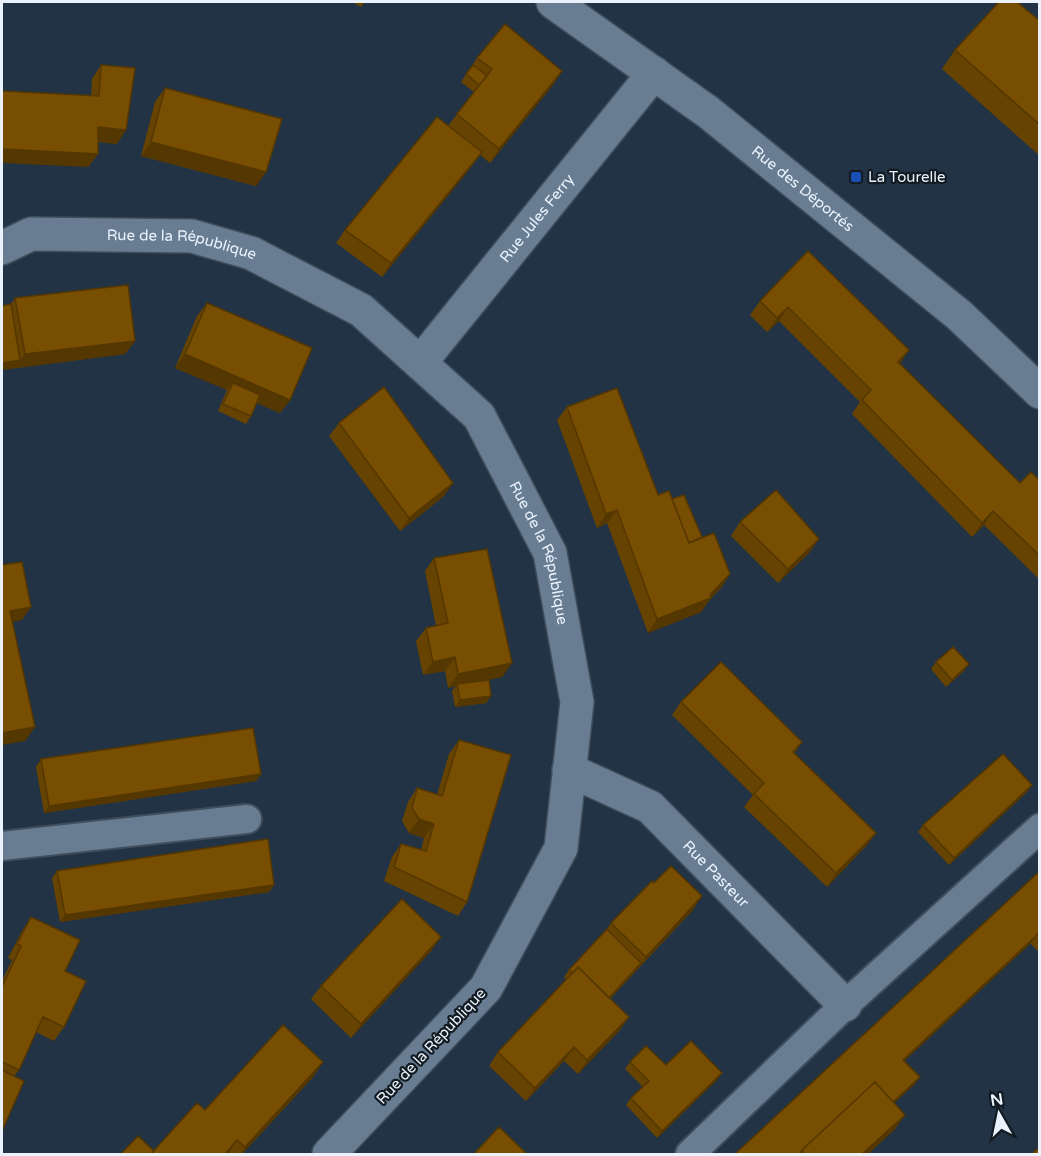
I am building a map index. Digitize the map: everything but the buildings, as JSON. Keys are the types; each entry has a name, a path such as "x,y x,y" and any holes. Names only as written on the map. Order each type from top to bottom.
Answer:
{"street":[{"name":"Rue des Déportés","path":"553,2 708,112 959,315 1040,392"},
{"name":"Rue Jules Ferry","path":"420,363 654,73"},
{"name":"Rue de la République","path":"2,248 31,234 192,236 251,253 361,310 479,416 550,553 577,702 561,848 486,988 329,1155"},
{"name":"Rue Pasteur","path":"569,770 650,807 845,1005"}],"lane":[{"path":"2,846 246,819"},
{"path":"690,1155 845,1005 1040,828"}],"place":[{"name":"La Tourelle","path":"856,177"}]}
